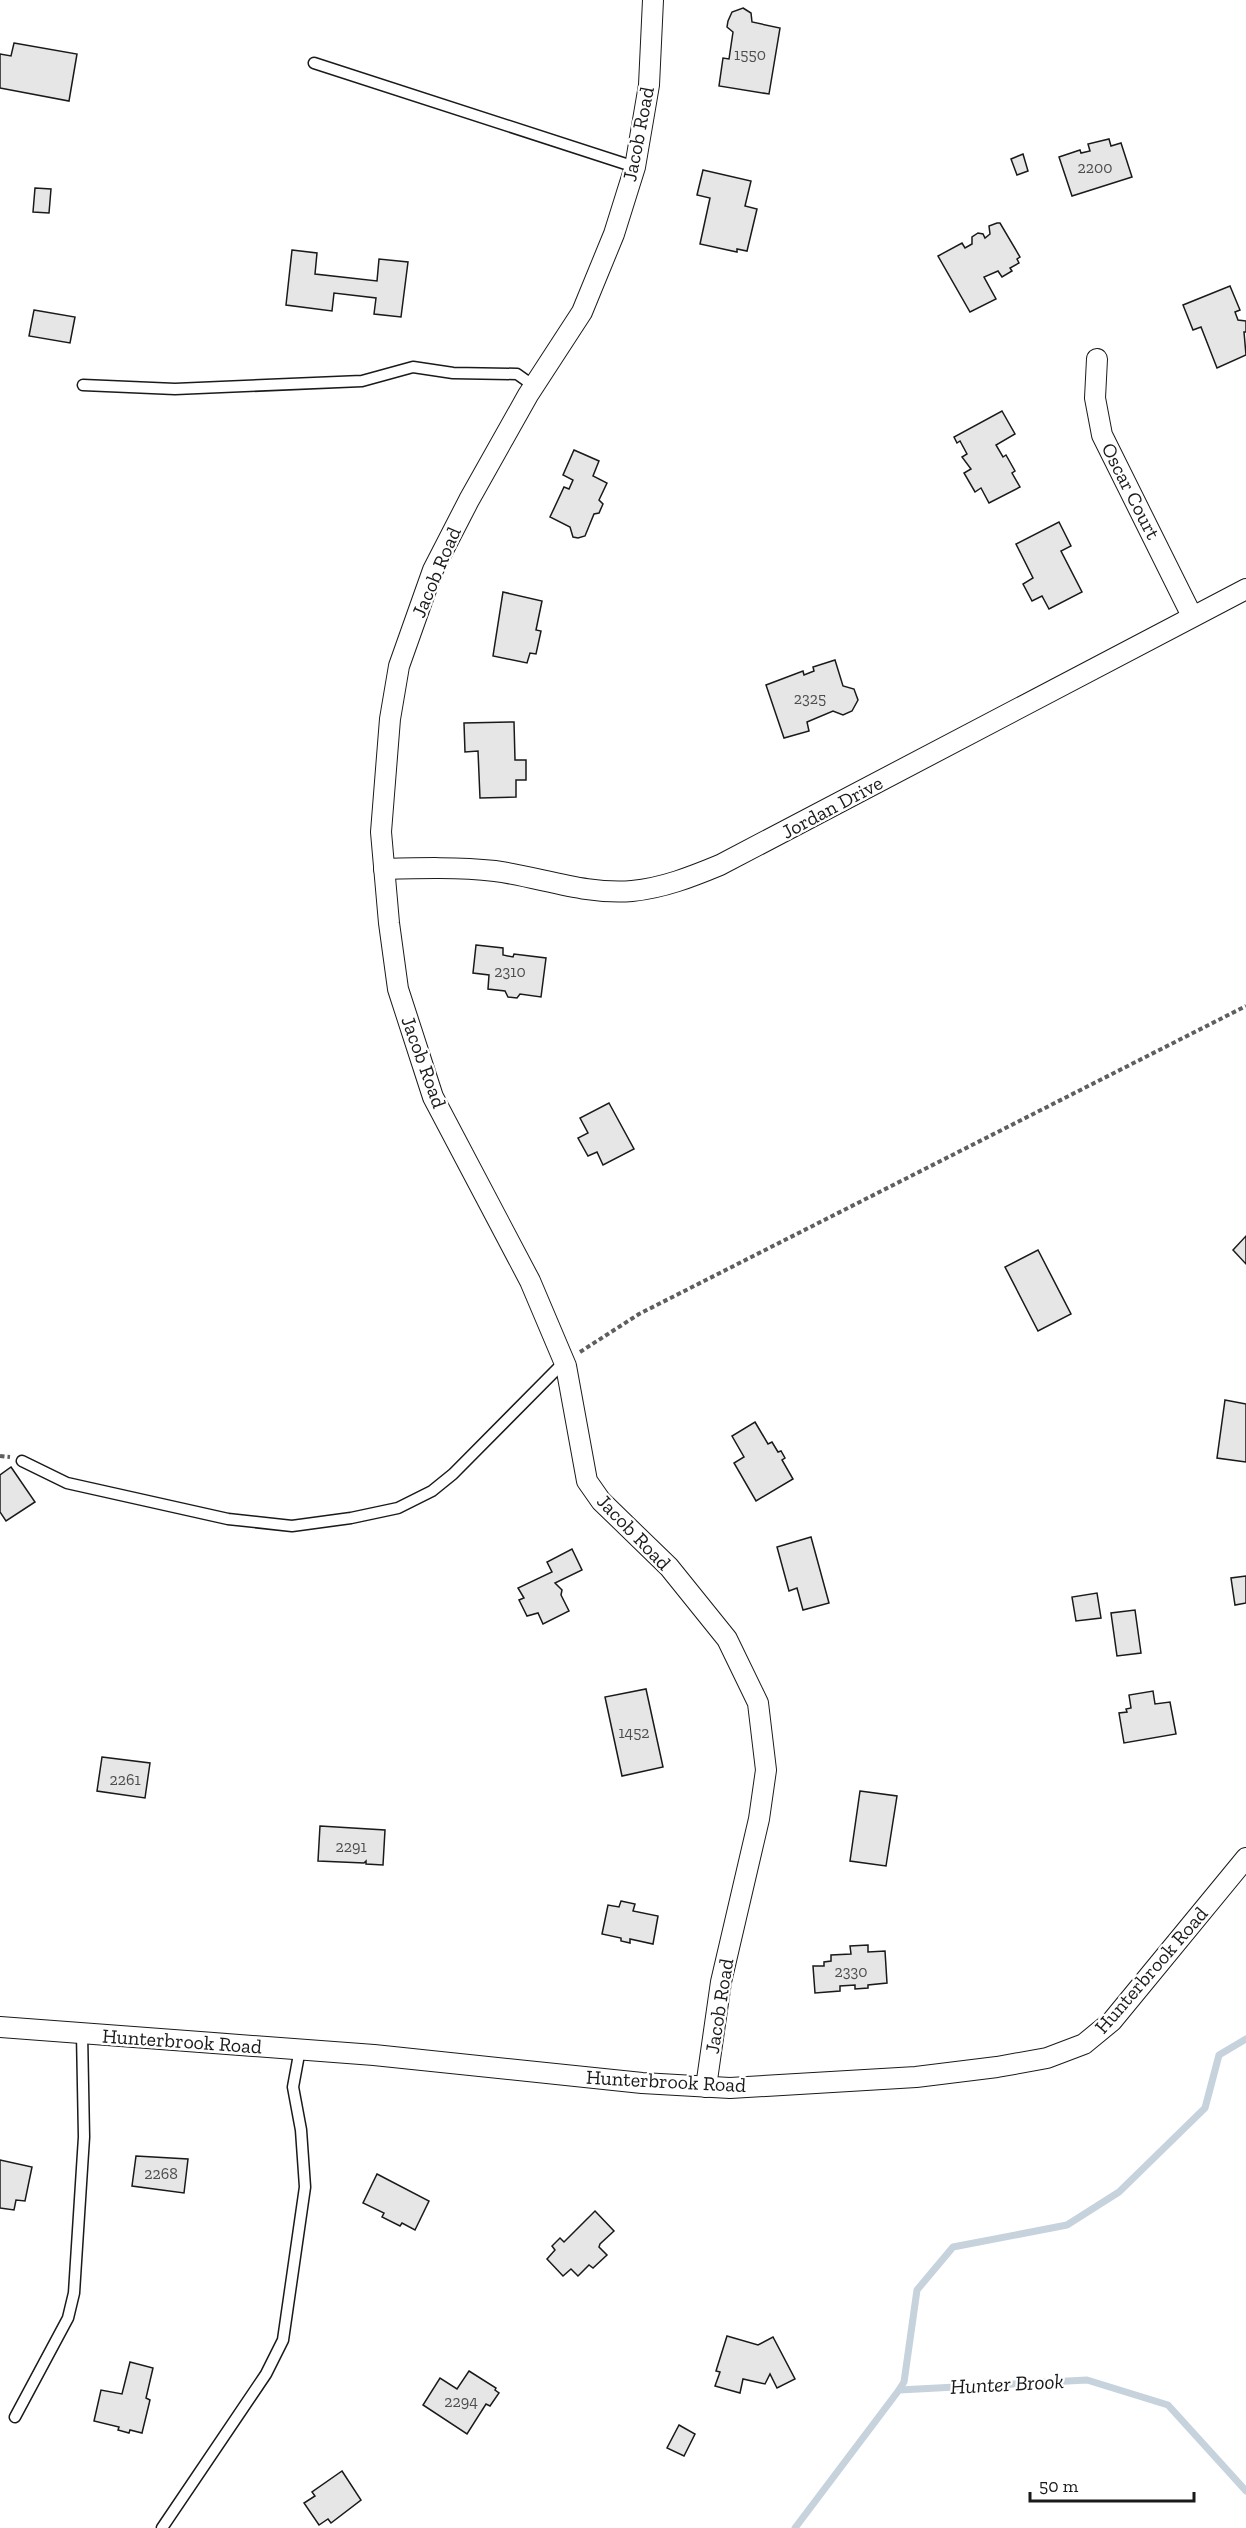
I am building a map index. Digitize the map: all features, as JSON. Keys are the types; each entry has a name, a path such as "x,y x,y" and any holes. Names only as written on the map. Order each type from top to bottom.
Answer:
{"street":[{"name":"Jacob Road","path":"653,0 649,85 635,167 614,234 582,312 534,386 469,500 433,570 399,666 390,719 382,820 384,869 398,988 433,1097 530,1281 564,1362 587,1481 601,1501 669,1567 728,1639 758,1703 766,1770 759,1819 721,1982 706,2087"},
{"name":"Oscar Court","path":"1097,359 1095,398 1102,435 1192,616"},
{"name":"Jordan Drive","path":"384,869 434,868 495,871 587,888 630,891 688,879 720,865 1192,616 1246,590"},
{"name":"Hunterbrook Road","path":"0,2027 374,2055 642,2083 730,2088 916,2077 997,2067 1047,2058 1084,2043 1112,2021 1246,1858"}],"lane":[{"path":"314,63 635,167"},
{"path":"83,385 175,389 362,381 413,367 453,373 517,374 534,386"},
{"path":"22,1461 67,1483 228,1520 292,1526 351,1518 398,1508 432,1491 453,1474 564,1362"},
{"path":"15,2417 68,2318 74,2293 84,2137 82,2033"},
{"path":"162,2528 267,2374 283,2340 305,2187 301,2130 293,2087 300,2049"}],"path":[{"path":"564,1362 639,1314 1246,1006"}],"building":[{"path":"743,8 751,13 752,22 780,28 769,94 719,86 723,58 729,59 733,32 727,27 728,21 732,12"},
{"path":"14,43 77,54 69,101 0,88 0,54 11,56"},
{"path":"1109,139 1111,146 1121,143 1132,177 1072,196 1059,157 1080,150 1081,153 1090,151 1088,144"},
{"path":"1023,154 1028,171 1017,175 1011,159"},
{"path":"703,170 751,181 745,206 757,209 747,251 737,249 737,252 700,244 710,198 697,195"},
{"path":"35,188 51,189 49,213 33,212"},
{"path":"1000,223 1020,257 1017,259 1019,263 1010,268 1012,271 1002,277 998,271 984,277 996,299 970,312 938,256 962,243 965,248 972,244 972,237 978,233 983,234 985,238 990,234 989,226"},
{"path":"292,250 317,253 315,274 377,281 379,259 408,262 401,317 374,314 376,298 334,293 332,311 286,305"},
{"path":"1230,286 1240,310 1235,312 1238,320 1246,321 1246,332 1244,332 1246,355 1217,368 1201,327 1193,330 1183,305"},
{"path":"34,310 75,317 70,343 29,336"},
{"path":"1002,411 1015,434 996,445 1003,457 1006,455 1015,471 1012,473 1020,487 989,503 981,488 975,492 964,473 971,469 962,457 967,454 960,441 957,443 954,437"},
{"path":"574,450 599,461 593,476 607,483 599,500 603,504 599,513 594,514 585,536 578,538 573,537 570,527 550,517 564,487 569,489 573,480 563,475"},
{"path":"1059,522 1071,546 1061,551 1082,592 1049,609 1042,596 1032,601 1023,584 1033,578 1016,544"},
{"path":"503,592 542,601 536,630 541,631 536,654 530,653 527,663 493,656"},
{"path":"835,660 843,686 854,689 858,700 852,711 843,715 833,711 807,722 809,731 784,738 766,685 803,671 804,675 814,671 813,667"},
{"path":"514,722 515,760 526,760 526,780 516,780 516,797 480,798 478,751 465,752 464,723"},
{"path":"476,945 503,948 503,955 513,957 514,954 546,958 541,997 520,994 517,998 508,997 505,991 488,989 489,975 473,973"},
{"path":"609,1103 634,1149 603,1165 597,1152 588,1156 578,1138 588,1133 580,1118"},
{"path":"1246,1236 1246,1264 1233,1250"},
{"path":"1038,1250 1071,1314 1038,1331 1005,1267"},
{"path":"1225,1400 1246,1404 1246,1462 1217,1458"},
{"path":"755,1422 768,1444 772,1442 778,1452 781,1451 785,1458 782,1460 793,1479 756,1501 734,1463 744,1457 732,1436"},
{"path":"11,1467 35,1502 6,1521 0,1512 0,1475"},
{"path":"811,1537 829,1603 803,1610 797,1588 789,1591 777,1547"},
{"path":"572,1549 582,1570 555,1583 562,1590 561,1595 569,1611 543,1624 538,1613 527,1616 519,1600 524,1598 518,1588 552,1572 547,1562"},
{"path":"1246,1576 1246,1603 1235,1605 1231,1578"},
{"path":"1097,1593 1101,1618 1076,1621 1072,1597"},
{"path":"1135,1610 1141,1653 1117,1656 1111,1613"},
{"path":"646,1689 663,1767 622,1776 605,1697"},
{"path":"1153,1691 1155,1704 1170,1702 1176,1734 1124,1743 1119,1713 1127,1712 1126,1709 1131,1708 1129,1695"},
{"path":"102,1757 150,1763 145,1798 97,1791"},
{"path":"860,1791 897,1796 886,1866 850,1861"},
{"path":"320,1826 385,1830 383,1865 366,1864 366,1861 364,1863 318,1861"},
{"path":"621,1901 635,1904 633,1911 658,1916 653,1944 630,1939 630,1943 621,1941 621,1938 602,1934 608,1905 619,1907"},
{"path":"868,1945 868,1952 885,1951 887,1983 855,1989 855,1985 840,1986 840,1991 815,1993 813,1966 824,1966 824,1962 831,1961 831,1955 851,1954 850,1946"},
{"path":"136,2156 188,2159 184,2193 132,2186"},
{"path":"0,2160 32,2167 25,2201 16,2200 14,2210 0,2208"},
{"path":"377,2174 429,2201 415,2230 382,2217 384,2213 363,2203"},
{"path":"595,2211 614,2231 599,2247 607,2255 593,2268 589,2265 578,2276 571,2269 563,2276 547,2259 555,2250 552,2246 560,2238 564,2242"},
{"path":"727,2336 758,2345 773,2337 795,2379 777,2388 770,2374 765,2384 743,2379 740,2393 715,2386 720,2372 716,2371"},
{"path":"130,2362 153,2368 146,2398 150,2400 142,2433 130,2430 129,2433 118,2430 119,2427 94,2421 101,2390 122,2394"},
{"path":"469,2371 496,2388 495,2390 499,2393 490,2406 486,2404 467,2434 423,2405 440,2378 457,2389"},
{"path":"679,2425 695,2434 684,2456 667,2448"},
{"path":"342,2471 361,2500 331,2523 328,2519 319,2525 304,2503 315,2496 312,2492"}],"waterway":[{"path":"899,2390 904,2382 917,2290 953,2247 1067,2225 1119,2192 1205,2108 1219,2055 1246,2039"},
{"name":"Hunter Brook","path":"795,2528 899,2390 1087,2380 1168,2405 1246,2491"}]}
